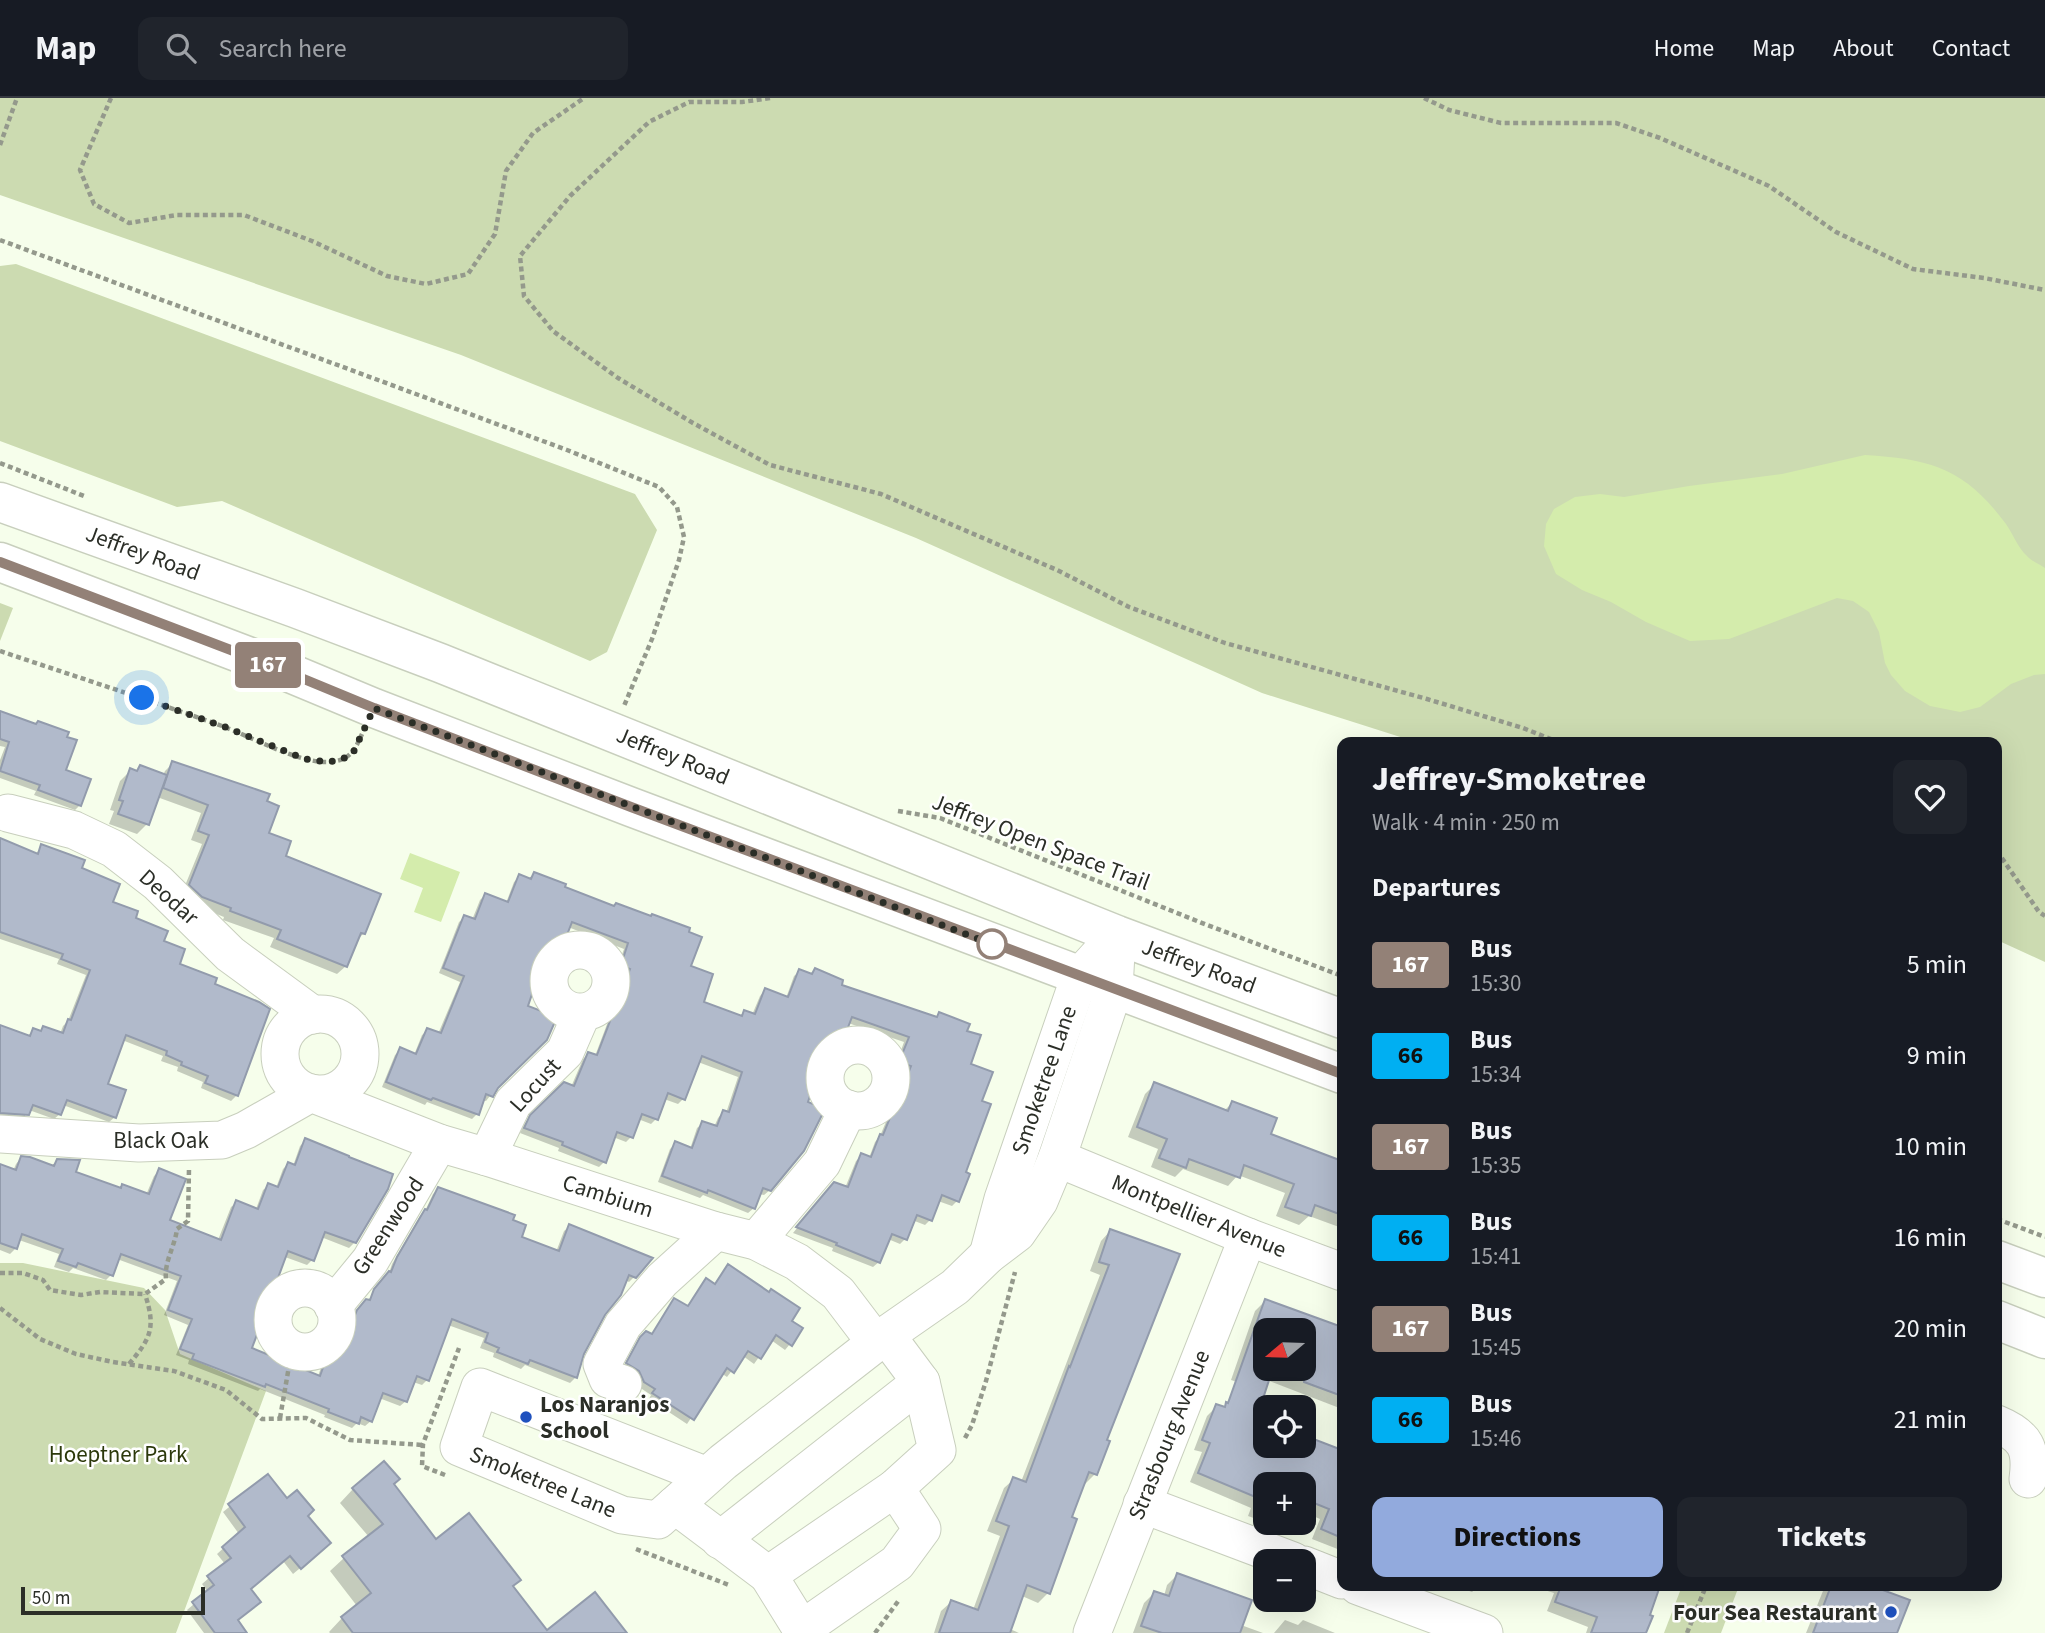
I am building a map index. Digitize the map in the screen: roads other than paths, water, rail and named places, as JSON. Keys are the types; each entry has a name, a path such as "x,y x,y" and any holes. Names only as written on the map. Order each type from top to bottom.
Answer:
{"main road":[{"name":"Jeffrey Road","path":"0,502 440,663 1117,935 1337,1017"},
{"path":"0,562 631,807 1337,1072"},
{"path":"2002,1262 2044,1277"},
{"path":"2002,1284 2044,1277"},
{"path":"2002,1322 2045,1339"}],"street":[{"name":"Deodar","path":"3,809 74,830 114,849 158,883 230,954 313,1015 339,1019 349,1027 360,1050 355,1075 336,1091 311,1093"},
{"name":"Smoketree Lane","path":"988,1255 1003,1199 1117,935"},
{"name":"Smoketree Lane","path":"707,1476 480,1387 459,1447 622,1515 658,1520 707,1476 881,1339 955,1287 988,1255 1017,1233 1038,1201 1057,1158 1097,983"},
{"name":"Locust","path":"487,1157 513,1103 565,1052 582,1013"},
{"path":"311,1093 298,1088 289,1079 280,1054 283,1040 290,1029 300,1020 313,1015"},
{"name":"Cambium","path":"311,1093 439,1143 716,1231 756,1241 797,1262 838,1293 921,1382"},
{"name":"Black Oak","path":"0,1134 139,1143 222,1140 246,1130 311,1093"},
{"path":"756,1241 822,1163 848,1109"},
{"name":"Greenwood","path":"333,1306 370,1261 439,1143"},
{"name":"Montpellier Avenue","path":"1057,1158 1248,1237 1337,1270"},
{"path":"623,1384 608,1379 602,1364 623,1325 662,1280 716,1231"},
{"name":"Strasbourg Avenue","path":"1092,1633 1248,1237"},
{"path":"307,1288 327,1297 333,1306 336,1315 334,1334 328,1342 312,1351 292,1349 283,1343 277,1334 274,1313 286,1294 307,1288"},
{"path":"720,1540 921,1382 937,1450 895,1488 768,1575"},
{"path":"2002,1426 2025,1444 2031,1462 2028,1479"},
{"path":"675,1505 768,1575 803,1631 897,1563 922,1529 895,1488"},
{"path":"1142,1504 1261,1549"},
{"path":"1316,1570 1337,1578"},
{"path":"1371,1591 1484,1633"}],"place":[{"name":"Los Naranjos School","path":"526,1417"},
{"name":"Four Sea Restaurant","path":"1891,1612"}],"park label":[{"name":"Hoeptner Park","path":"118,1454"}]}
